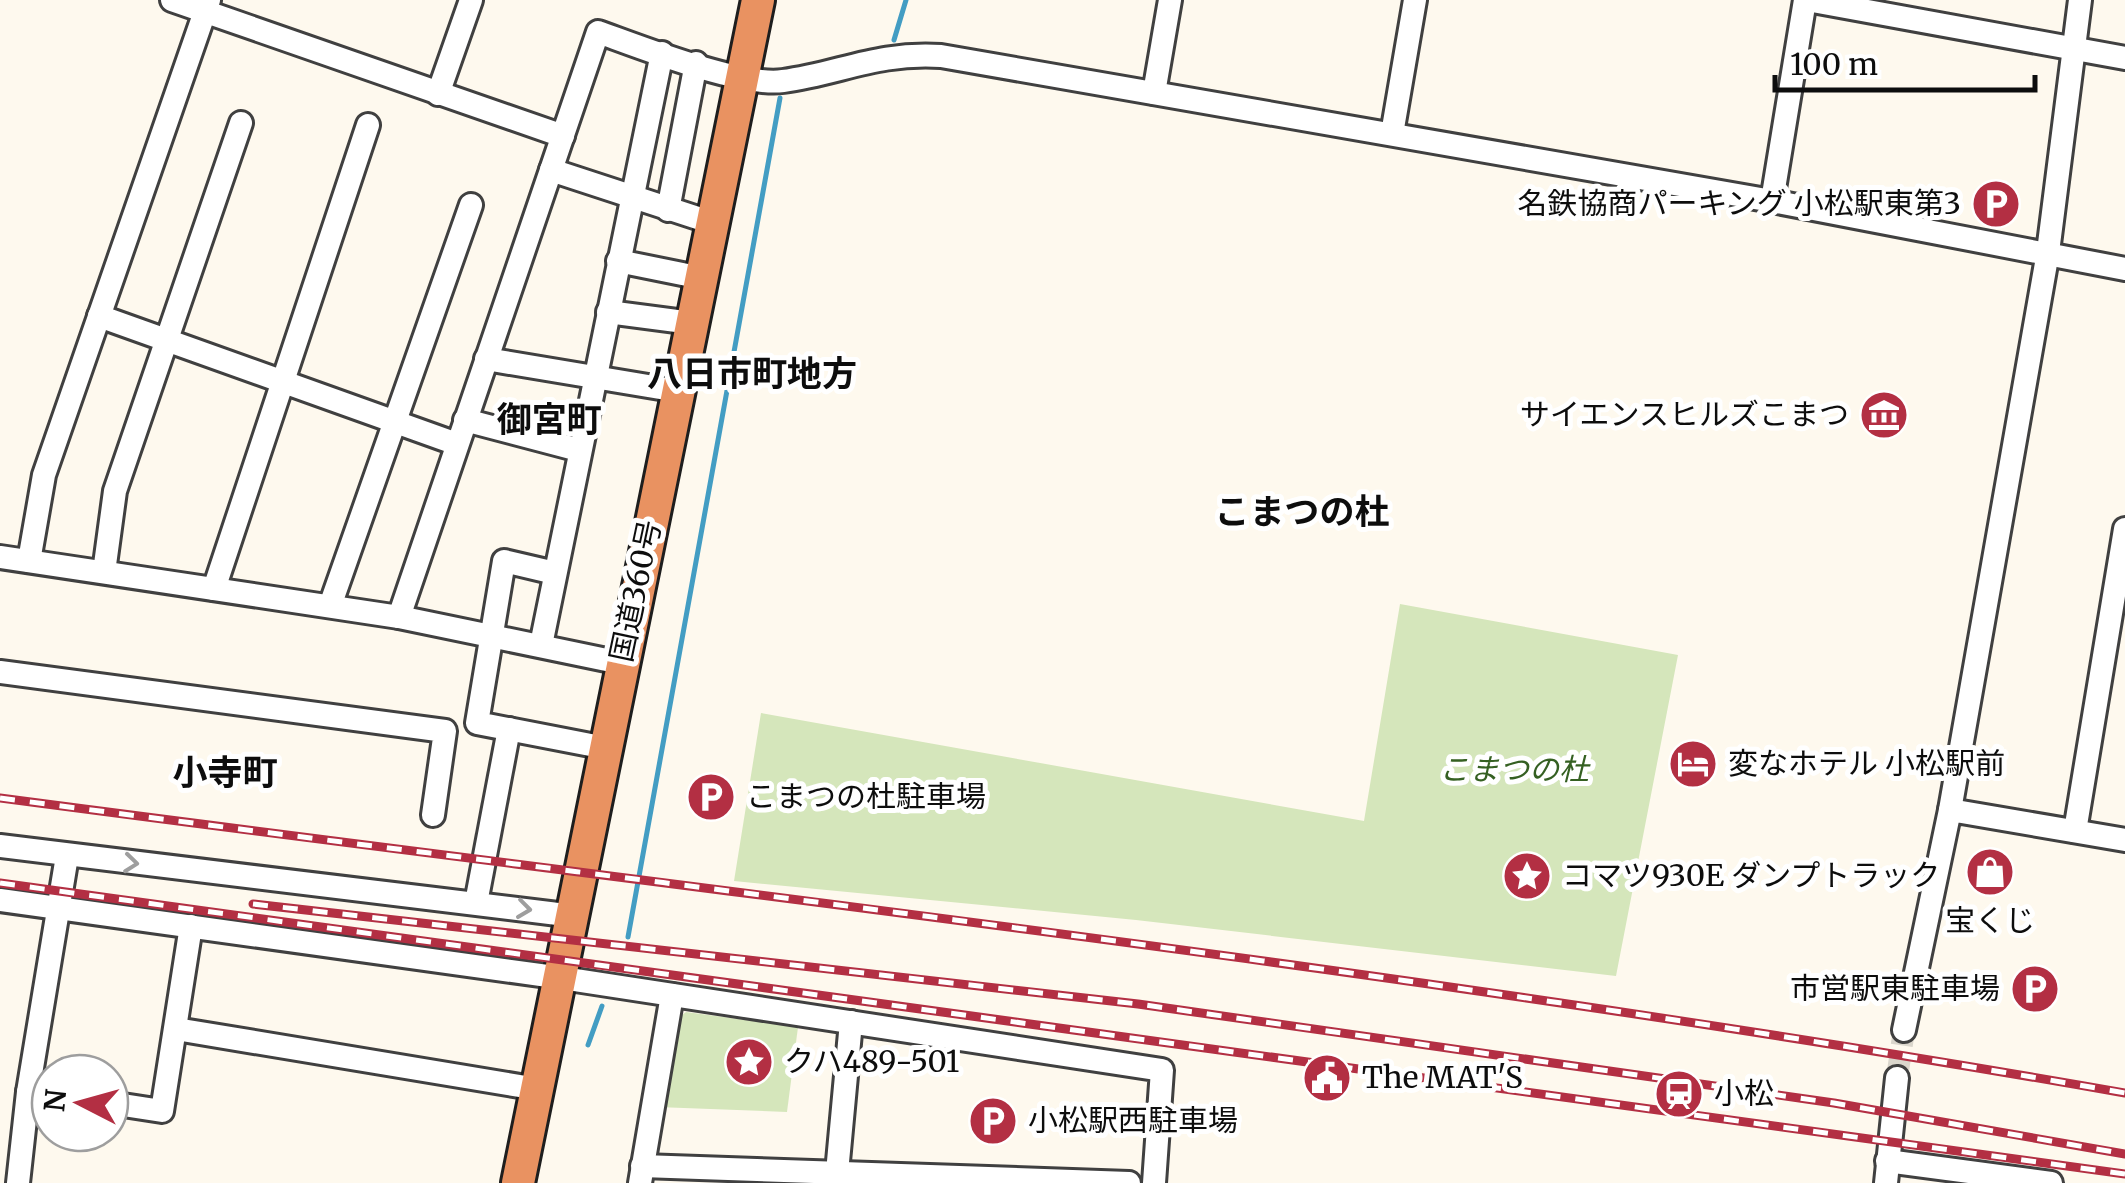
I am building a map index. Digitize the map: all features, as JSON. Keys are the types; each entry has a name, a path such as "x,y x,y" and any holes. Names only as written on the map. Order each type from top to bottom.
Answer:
{"highway":[{"name":"国道360号","path":"518,1183 758,0"}],"street":[{"path":"172,0 207,6 438,94 563,136"},
{"path":"438,94 471,0"},
{"path":"1154,93 1170,0"},
{"path":"1392,134 1416,0"},
{"path":"1772,201 1806,0 2125,58"},
{"path":"1904,1030 1950,810 2048,252 2080,0"},
{"path":"29,561 44,475 207,6"},
{"path":"400,617 598,32 743,78 780,82 906,54 1154,93 1772,201 2125,269"},
{"path":"541,646 662,53"},
{"path":"668,210 696,63"},
{"path":"104,572 115,491 241,122"},
{"path":"214,589 368,126"},
{"path":"551,170 713,223"},
{"path":"330,606 470,205"},
{"path":"618,261 702,278"},
{"path":"608,312 692,322"},
{"path":"99,316 456,444"},
{"path":"486,359 678,392"},
{"path":"465,420 580,450"},
{"path":"2075,831 2125,528"},
{"path":"0,557 400,617 621,663"},
{"path":"555,573 504,561 476,722 606,748"},
{"path":"0,672 445,731 433,815"},
{"path":"476,903 509,729"},
{"path":"1950,810 2125,840"},
{"path":"0,846 574,916"},
{"path":"43,1053 67,856"},
{"path":"0,900 562,978 1162,1070 1154,1183"},
{"path":"130,1106 162,1110 191,926"},
{"path":"672,995 641,1175 1129,1183"},
{"path":"836,1176 851,1022"},
{"path":"176,1029 538,1088"},
{"path":"1898,1078 1886,1172 2050,1183"},
{"path":"18,1183 30,1132"}],"green space":[{"name":"こまつの杜","path":"1400,604 1678,655 1616,976 1136,920 734,881 761,713 1364,821"},
{"path":"686,1012 798,1027 787,1112 657,1107 677,1019"}],"waterway":[{"path":"894,40 906,0"},
{"path":"628,937 780,98"},
{"path":"588,1045 602,1006"}],"tunnel":[{"path":"1897,1078 1904,1030"}],"railway":[{"path":"0,798 1330,970 1596,1008 2125,1093"},
{"path":"0,883 2125,1174"},
{"path":"253,904 1138,1004 1834,1103 2125,1154"}],"place":[{"name":"名鉄協商パーキング 小松駅東第3","path":"1996,204"},
{"name":"サイエンスヒルズこまつ","path":"1884,415"},
{"name":"変なホテル 小松駅前","path":"1693,764"},
{"name":"こまつの杜駐車場","path":"711,797"},
{"name":"宝くじ","path":"1990,872"},
{"name":"コマツ930E ダンプトラック","path":"1527,876"},
{"name":"市営駅東駐車場","path":"2035,989"},
{"name":"クハ489-501","path":"749,1062"},
{"name":"The MAT'S","path":"1327,1078"},
{"name":"小松","path":"1679,1094"},
{"name":"小松駅西駐車場","path":"993,1121"}],"district":[{"name":"八日市町地方","path":"752,374"},
{"name":"御宮町","path":"549,420"},
{"name":"こまつの杜","path":"1302,512"},
{"name":"小寺町","path":"225,773"}]}
